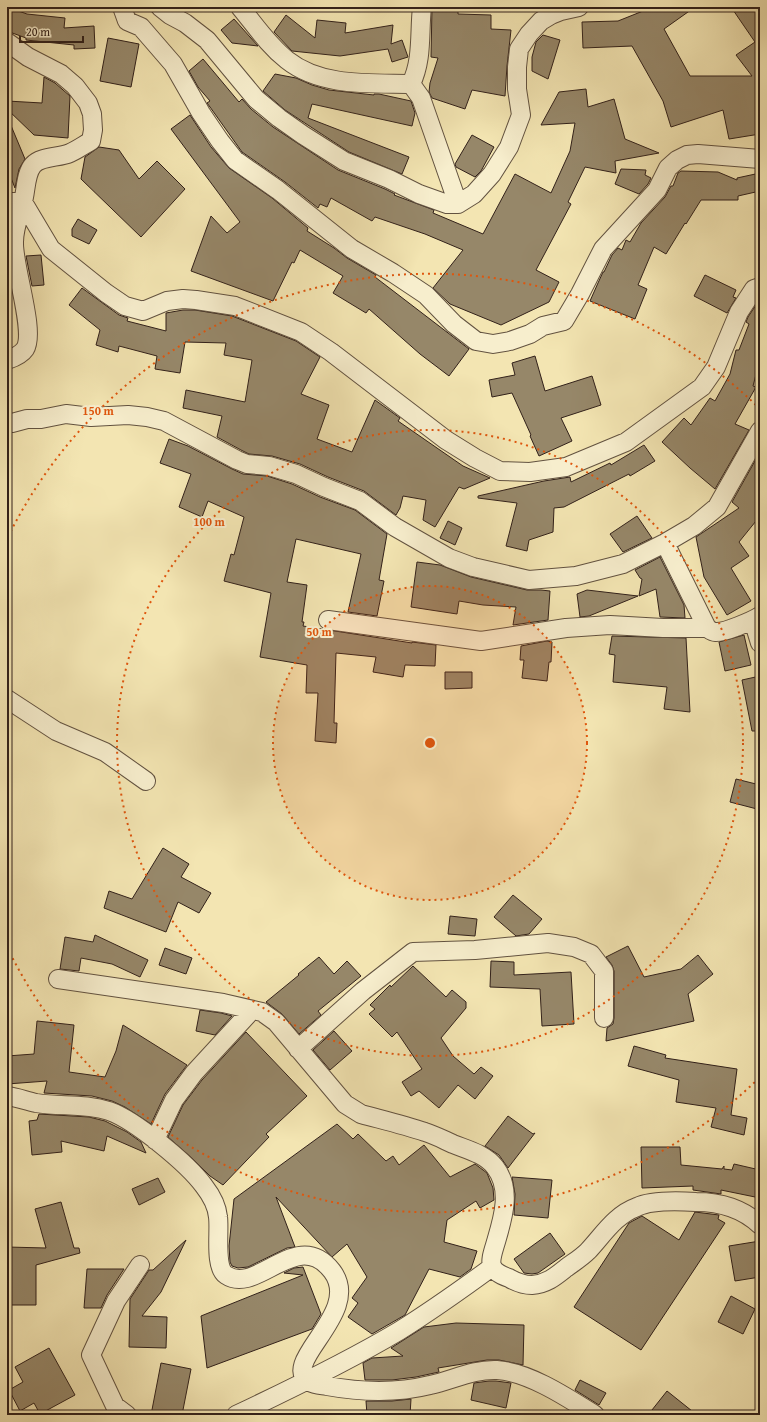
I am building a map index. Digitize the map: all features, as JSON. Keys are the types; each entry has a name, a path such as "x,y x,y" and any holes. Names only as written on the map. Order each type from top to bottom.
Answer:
{"street":[{"path":"122,7 126,21 141,27 173,64 201,113 235,160 278,190 352,249 394,273 426,295 454,324 476,341 493,344 510,341 530,334 542,326 564,321 580,294 603,249 657,190 668,168 677,160 687,155 698,154 760,160"},
{"path":"160,7 170,15 185,23 207,40 256,99 302,135 344,161 389,179 419,194 447,204 458,204 474,194 492,174 509,147 521,115 517,89 516,67 519,49 529,34 541,21 561,11 579,7"},
{"path":"240,7 270,45 288,60 306,72 366,84 411,84"},
{"path":"411,84 416,73 420,47 422,7"},
{"path":"7,42 28,57 61,74 75,86 88,104 93,118 91,141 69,154 37,162 32,166 28,179 15,202 15,259 29,334 25,350 7,360"},
{"path":"411,84 420,98 458,204"},
{"path":"15,202 51,249 95,285 125,306 143,311 167,301 183,299 196,300 235,306 301,332 331,352 446,440 475,458 500,470 530,472 566,467 626,442 632,438 702,387 716,367 739,312 758,289"},
{"path":"7,422 12,423 27,419 41,419 66,414 91,417 128,415 164,421 246,464 269,466 296,474 360,501 395,527 449,558 473,567 529,580 576,576 623,564 665,543 694,526 718,507 760,431"},
{"path":"665,543 708,628 711,631 716,632 756,618 760,643"},
{"path":"328,620 481,641 566,628 610,625 663,628 708,628"},
{"path":"7,700 56,731 105,752 146,781"},
{"path":"298,1049 363,991 413,952 475,950 548,944 574,947 591,954 604,970 604,1018"},
{"path":"58,978 223,1003 262,1012 276,1022 320,1076 352,1110 433,1135 476,1152 487,1159 495,1167 500,1177 504,1189 505,1202 503,1217 492,1259 492,1267 497,1272 518,1283 532,1285 550,1281 568,1266 579,1260 612,1223 624,1213 644,1204 673,1201 717,1204 736,1208 748,1215 760,1225"},
{"path":"155,1140 174,1100 194,1073 252,1010"},
{"path":"7,1096 37,1103 84,1105 100,1108 113,1112 155,1140 193,1172 211,1195 218,1216 220,1261 222,1271 228,1277 246,1279 288,1260 301,1256 315,1257 324,1262 338,1280 340,1298 337,1308 304,1362 302,1372 308,1381 314,1384 345,1389 401,1390 431,1385 473,1372 499,1370 522,1375 575,1402 595,1415"},
{"path":"127,1415 115,1406 91,1355 116,1301 140,1265"},
{"path":"236,1415 308,1381 399,1331 453,1296 492,1267"}],"building":[{"path":"7,7 27,14 65,18 64,28 94,26 95,48 74,49 74,45 26,40 26,38 7,31"},
{"path":"432,7 458,7 458,14 491,15 491,29 511,30 505,96 472,90 465,109 432,98 429,92 430,83 438,58 431,57"},
{"path":"653,7 695,7 664,29 690,76 752,76 736,55 755,42 731,7 760,7 760,134 729,139 723,110 671,127 663,101 632,46 583,48 582,22 618,21"},
{"path":"286,15 315,38 317,20 346,23 345,33 393,25 391,44 402,40 408,57 392,62 388,49 340,56 292,51 274,32"},
{"path":"234,19 258,46 232,43 221,30"},
{"path":"543,35 560,40 548,79 532,71 532,57 536,42"},
{"path":"108,38 139,44 131,87 100,81"},
{"path":"203,59 239,102 242,99 251,109 273,127 338,170 385,189 395,194 394,195 434,210 433,213 483,234 515,174 551,193 570,151 575,123 541,125 559,92 586,89 588,107 614,99 625,139 659,153 615,161 616,173 585,167 568,202 571,204 536,270 559,282 549,302 501,325 450,304 433,288 463,250 425,234 375,217 372,221 331,198 327,207 320,204 318,208 285,182 242,152 207,103 210,101 198,87 189,71"},
{"path":"275,74 296,78 329,90 374,95 379,94 411,101 415,113 412,126 312,104 308,118 409,157 402,174 349,152 285,110 263,91"},
{"path":"44,77 55,83 70,96 68,138 34,135 7,109 7,101 42,103"},
{"path":"190,115 211,147 229,168 272,198 308,228 307,231 347,258 376,275 375,277 469,349 449,376 420,354 369,309 366,313 333,293 343,276 300,250 294,263 292,262 273,301 191,271 211,216 227,233 240,222 171,129"},
{"path":"7,116 25,159 19,169 15,188 7,168"},
{"path":"472,135 494,147 481,171 475,177 456,167 455,164"},
{"path":"99,147 119,150 139,179 157,161 185,189 141,237 81,179 85,157"},
{"path":"621,169 646,170 645,175 651,178 639,194 615,184"},
{"path":"681,171 718,172 737,180 737,178 760,173 760,191 738,196 738,200 701,200 666,254 654,247 638,285 647,289 635,319 590,301 612,255 618,248 622,250 626,240 630,242 641,223 665,197 671,186 673,186 678,173"},
{"path":"78,219 97,230 89,244 72,236 72,229"},
{"path":"41,255 44,285 32,286 26,256"},
{"path":"705,275 736,290 733,297 736,298 727,313 694,296"},
{"path":"82,288 119,315 128,318 127,321 166,331 166,313 183,310 195,310 232,316 296,341 320,357 301,394 329,405 317,439 352,452 375,400 400,418 398,421 463,466 490,478 464,489 459,487 435,527 423,520 426,500 403,496 400,508 396,515 364,491 300,464 272,456 249,454 217,437 222,416 183,408 186,390 245,402 252,360 224,355 226,343 185,342 180,373 155,369 157,356 119,346 118,352 96,345 100,330 69,305"},
{"path":"760,299 760,359 753,386 756,387 735,424 749,430 715,489 662,442 684,418 691,425 710,398 715,401 730,374 736,350 739,350 749,324 746,322 748,317"},
{"path":"535,356 545,391 592,376 601,405 561,418 572,441 539,456 512,393 492,397 489,380 515,375 512,363"},
{"path":"169,439 188,446 243,474 267,476 292,484 320,497 355,510 387,534 379,580 384,581 377,616 348,612 361,554 296,539 287,582 307,585 302,622 304,622 303,626 412,643 436,645 435,666 405,665 403,677 373,672 376,657 336,653 334,723 337,723 336,743 315,741 318,693 306,693 307,665 260,657 271,593 224,581 231,554 234,555 244,517 208,501 202,517 179,507 191,474 160,463"},
{"path":"644,445 655,461 630,476 629,474 564,507 554,508 553,532 529,540 527,551 506,546 517,503 478,498 478,496 544,481 570,477 571,482 610,463 611,465"},
{"path":"760,452 760,525 756,521 739,542 749,556 731,568 751,601 727,615 704,577 696,537 739,508 732,502"},
{"path":"637,516 652,538 623,552 610,534"},
{"path":"448,521 462,528 455,545 440,538"},
{"path":"660,557 684,605 685,618 660,617 656,589 639,596 642,579 635,570"},
{"path":"417,562 440,565 471,577 527,590 550,591 548,620 513,625 516,607 483,605 459,601 457,614 411,607"},
{"path":"587,590 638,596 589,616 580,617 577,594"},
{"path":"744,635 751,665 725,671 719,642"},
{"path":"612,636 686,638 690,712 664,709 667,687 613,682 615,655 609,654"},
{"path":"547,641 552,642 551,662 549,662 547,681 522,678 524,660 520,660 521,646"},
{"path":"445,672 472,672 472,688 445,689"},
{"path":"760,676 760,731 752,731 742,680"},
{"path":"736,779 760,785 760,799 757,809 730,802"},
{"path":"163,848 189,864 181,877 211,893 199,913 178,902 166,932 104,908 109,891 132,899"},
{"path":"513,895 542,919 529,934 516,936 494,917"},
{"path":"450,916 477,919 475,936 448,934"},
{"path":"95,935 148,960 140,977 112,964 81,958 79,971 60,969 65,937 93,942"},
{"path":"628,946 644,977 681,969 698,955 713,974 688,994 694,1021 606,1041 607,1028 613,1024 614,1018 614,971 612,965 606,957"},
{"path":"165,948 192,958 186,974 159,965"},
{"path":"319,957 334,974 347,961 361,976 318,1011 321,1015 299,1034 282,1014 266,1002"},
{"path":"491,961 514,962 514,975 571,972 574,1024 542,1026 540,989 490,987"},
{"path":"413,966 446,997 452,990 466,1002 466,1008 441,1038 453,1056 474,1074 481,1067 493,1076 475,1099 458,1085 439,1108 419,1091 411,1096 402,1082 422,1069 397,1032 392,1037 369,1014 375,1009 370,1005 390,985 391,987"},
{"path":"200,1010 232,1016 215,1035 196,1031"},
{"path":"37,1021 74,1025 69,1072 105,1077 116,1051 123,1025 187,1065 165,1094 151,1124 125,1107 112,1101 92,1096 44,1093 47,1081 7,1084 7,1056 34,1054"},
{"path":"334,1031 352,1051 330,1070 313,1050"},
{"path":"246,1032 307,1096 266,1134 269,1137 223,1185 210,1176 168,1137 183,1105 202,1080"},
{"path":"634,1046 666,1055 665,1058 737,1069 731,1115 747,1118 744,1135 711,1127 716,1108 676,1102 679,1080 628,1066"},
{"path":"39,1114 89,1117 105,1121 127,1132 141,1142 146,1153 107,1136 104,1151 61,1141 62,1152 32,1155 29,1121 37,1120"},
{"path":"508,1116 533,1134 535,1133 508,1168 499,1155 485,1146"},
{"path":"337,1124 353,1139 358,1134 386,1161 393,1156 399,1165 424,1145 450,1177 475,1164 487,1173 493,1188 494,1200 480,1208 476,1201 447,1220 444,1242 477,1251 471,1269 460,1277 429,1269 405,1315 372,1334 348,1317 358,1303 352,1298 367,1277 347,1244 332,1257 276,1197 295,1247 287,1248 248,1267 238,1268 232,1266 230,1262 229,1246 234,1199"},
{"path":"641,1147 680,1147 681,1165 722,1169 724,1166 724,1169 732,1170 734,1164 760,1170 760,1198 721,1190 721,1194 693,1190 693,1186 642,1188"},
{"path":"512,1177 552,1180 548,1218 514,1215 515,1194"},
{"path":"158,1178 165,1192 139,1205 132,1189"},
{"path":"61,1202 74,1248 79,1248 80,1253 36,1265 36,1305 7,1305 7,1247 46,1248 35,1209"},
{"path":"695,1212 719,1215 718,1219 725,1223 641,1350 574,1307 629,1223 642,1216 679,1240"},
{"path":"550,1233 565,1254 538,1273 524,1273 514,1259"},
{"path":"186,1240 161,1292 142,1316 167,1317 166,1348 129,1347 130,1299 149,1270 153,1270"},
{"path":"760,1241 760,1277 735,1281 729,1246"},
{"path":"303,1267 321,1314 312,1329 207,1368 201,1316 303,1275 284,1273 294,1268"},
{"path":"87,1269 124,1269 107,1295 101,1308 84,1308"},
{"path":"731,1296 755,1309 743,1334 718,1322"},
{"path":"456,1323 524,1325 523,1365 499,1360 487,1360 438,1368 439,1372 416,1377 392,1380 365,1380 363,1363 372,1358 403,1356 391,1348 424,1327"},
{"path":"49,1348 75,1395 40,1414 34,1403 20,1411 9,1390 23,1382 15,1367"},
{"path":"161,1363 191,1369 182,1415 151,1415"},
{"path":"580,1380 606,1393 599,1405 575,1390"},
{"path":"489,1381 511,1383 506,1408 471,1400 474,1383"},
{"path":"667,1391 697,1415 648,1415"},
{"path":"411,1399 410,1415 367,1415 366,1401"}]}
